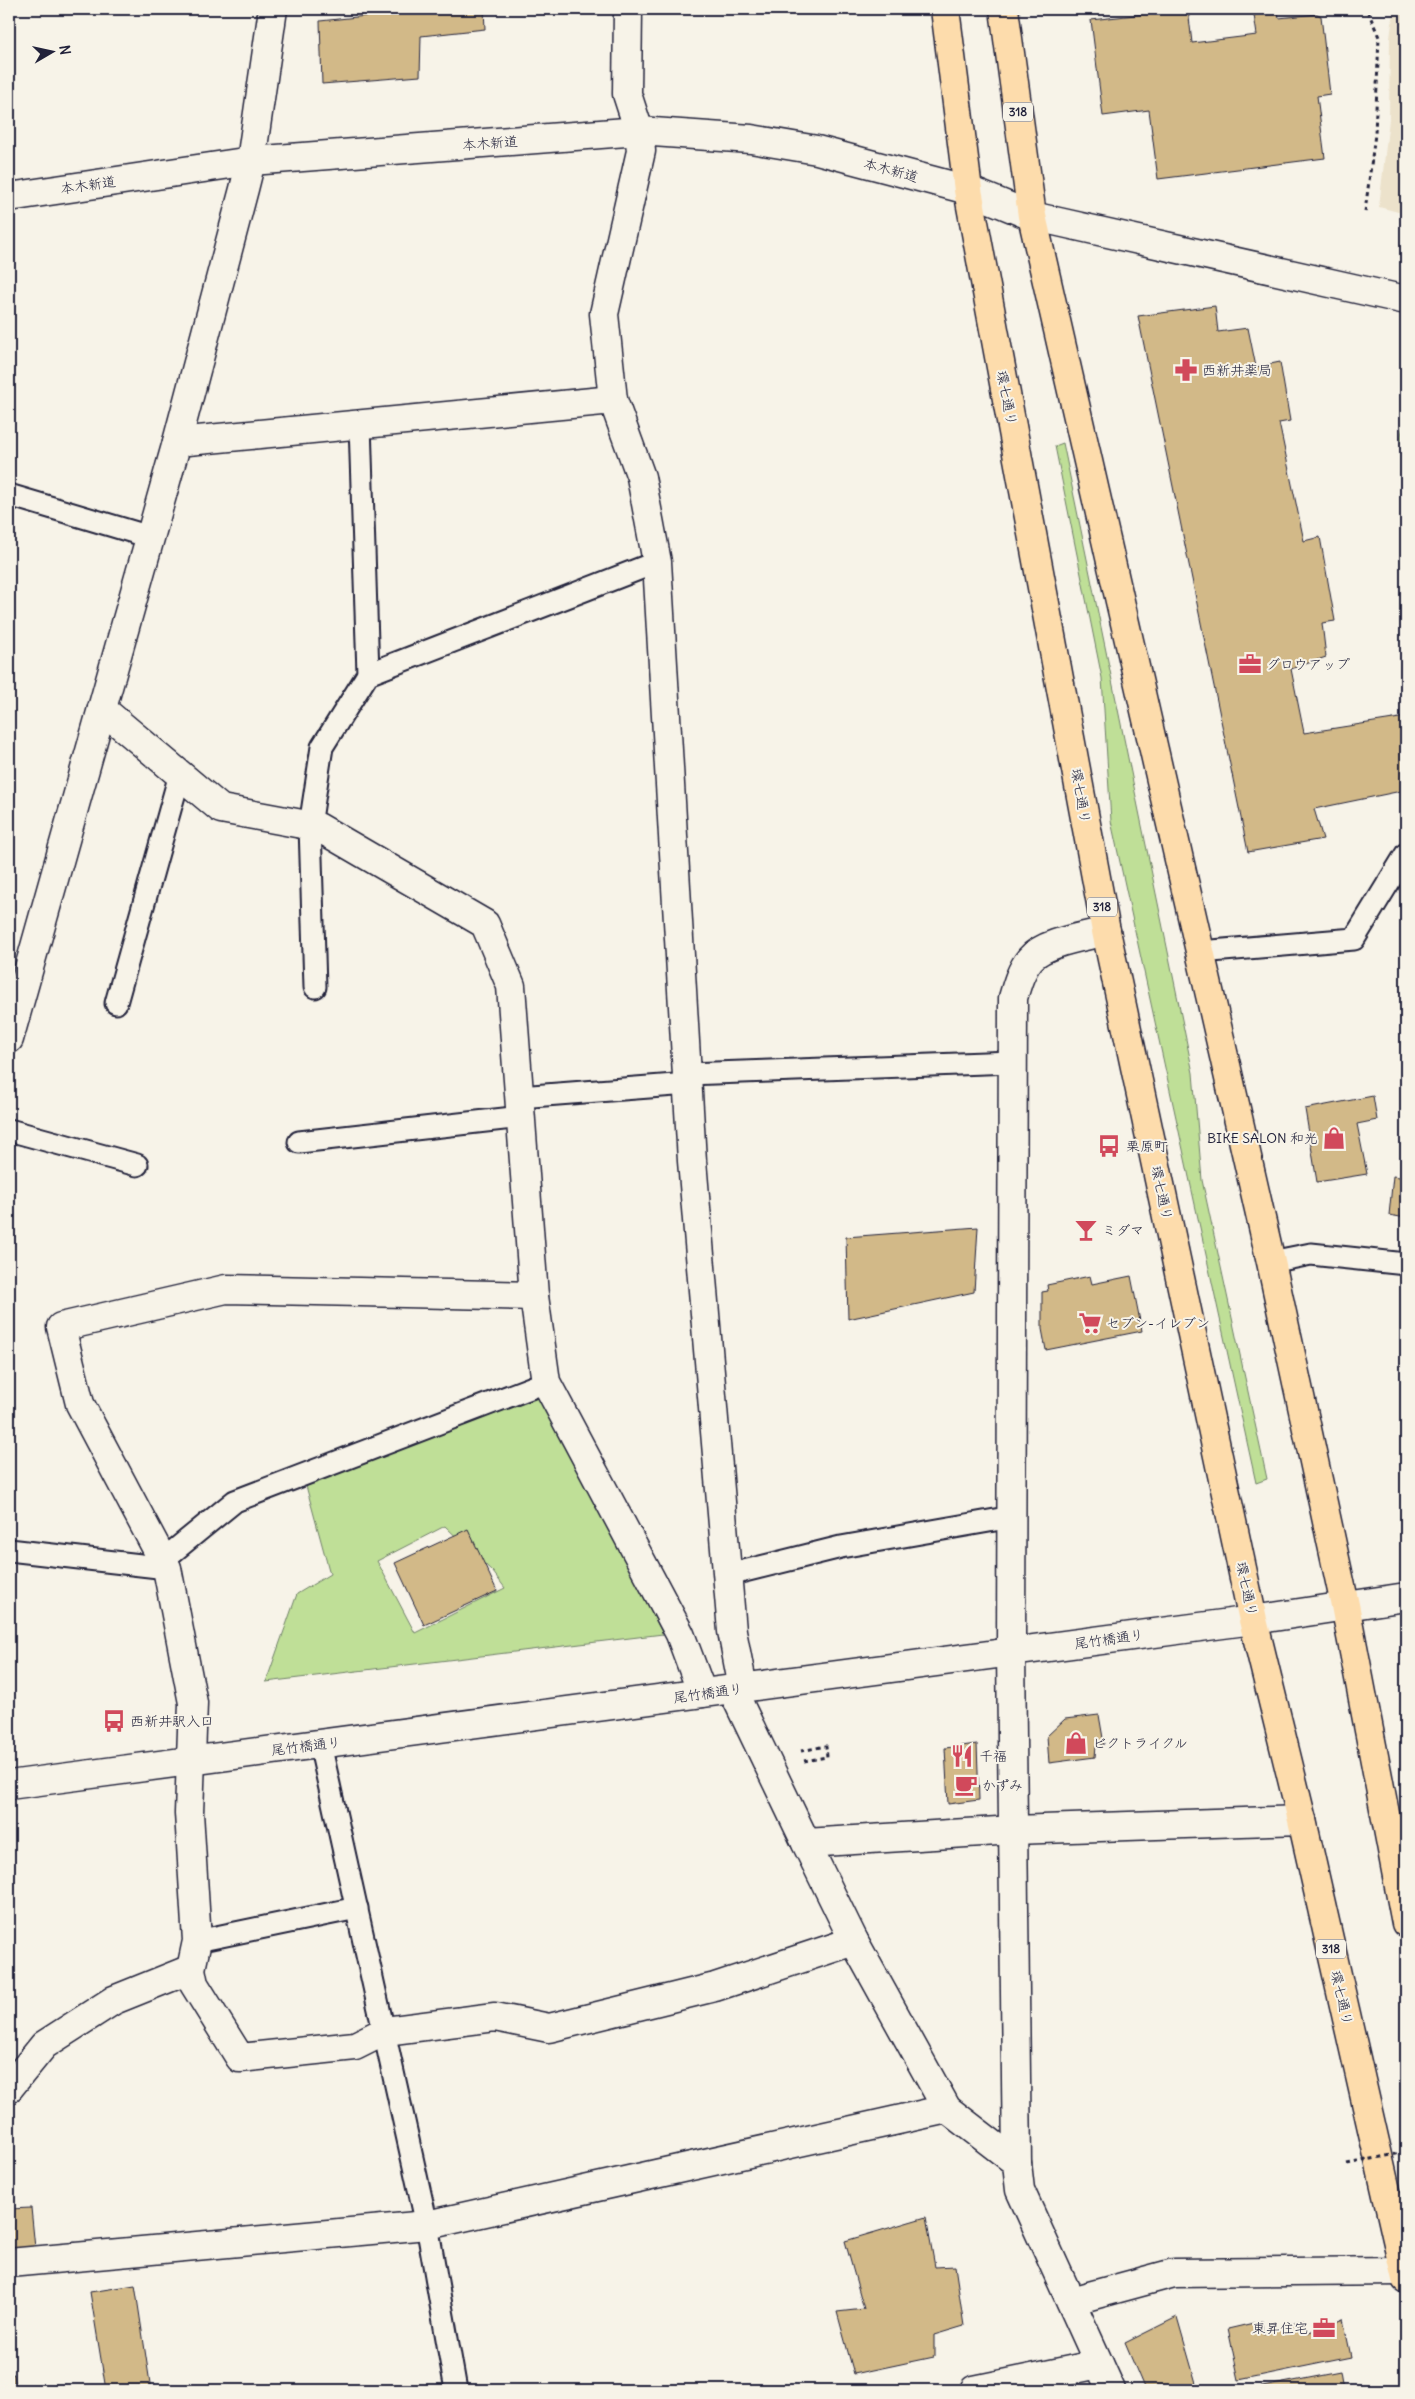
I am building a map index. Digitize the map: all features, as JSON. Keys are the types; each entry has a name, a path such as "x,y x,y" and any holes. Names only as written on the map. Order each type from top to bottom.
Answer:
{"main road":[{"name":"環七通り","path":"946,9 968,190 1106,931 1253,1620 1302,1820 1405,2275"},
{"name":"318","path":"1004,9 1032,216 1271,1262 1345,1605 1406,1923"}],"street":[{"path":"9,1039 15,993 102,709 177,442 251,161 274,9"},
{"path":"628,9 627,94 639,131 641,151 604,314 613,400 641,477 657,562 692,1161 738,1688 806,1843 854,1940 948,2109 1017,2162"},
{"name":"本木新道","path":"9,197 251,161 639,131 751,139 808,149 968,190 1032,216 1406,300"},
{"path":"177,442 613,400"},
{"path":"102,709 221,810 318,828 485,924 511,986 534,1296 546,1382 680,1634 702,1693"},
{"path":"1106,931 1046,947 1031,958 1020,977 1013,998 1011,1652 1017,2162 1024,2199 1111,2390"},
{"path":"534,1296 226,1289 61,1326 80,1404 166,1563 193,1703 189,1813 197,1942 191,1969 194,1984 240,2058 355,2046 385,2032 495,2017 549,2028 715,1987 854,1940"},
{"name":"尾竹橋通り","path":"9,1785 1253,1620 1406,1597"},
{"path":"806,1843 1014,1830 1302,1820"},
{"path":"9,2088 44,2046 114,2000 191,1969"},
{"path":"9,2263 427,2225 948,2109"},
{"path":"1071,2301 1174,2273 1405,2275"},
{"path":"974,2390 1099,2364"}],"lane":[{"path":"315,987 310,826 322,747 368,674 360,424"},
{"path":"9,495 150,537"},
{"path":"368,674 657,562"},
{"path":"116,1003 180,774"},
{"path":"1200,952 1354,939 1406,854"},
{"path":"299,1142 688,1079 1012,1062"},
{"path":"9,1130 137,1165"},
{"path":"1271,1262 1311,1254 1406,1264"},
{"path":"9,1550 166,1563 235,1500 546,1382"},
{"path":"728,1575 841,1547 1012,1517"},
{"path":"320,1744 427,2225 456,2390"},
{"path":"197,1942 357,1908"}],"path":[{"path":"1365,212 1376,134 1379,38 1367,9"},
{"path":"1347,2164 1406,2152"}],"shaded area":[{"path":"1394,9 1406,9 1406,214 1379,207 1389,119 1390,38"}],"green space":[{"path":"1406,407 1406,541 1401,436"},
{"path":"1063,443 1193,1073 1202,1180 1267,1479 1256,1483 1111,821 1102,678 1055,446"},
{"path":"536,1389 663,1634 266,1682 297,1594 330,1574 302,1471","holes":["445,1526 493,1572 505,1588 415,1633 377,1561"]}],"building":[{"path":"431,9 484,9 485,29 421,36 420,76 322,84 320,21"},
{"path":"1188,9 1192,43 1257,35 1254,15 1278,12 1279,18 1317,14 1321,16 1330,94 1317,96 1325,158 1158,179 1149,110 1103,116 1091,20"},
{"path":"1215,306 1218,332 1248,328 1256,367 1280,362 1290,421 1279,423 1304,541 1320,537 1335,621 1322,623 1326,657 1291,669 1304,733 1406,717 1406,790 1314,809 1323,839 1248,852 1138,316"},
{"path":"1373,1096 1377,1120 1357,1124 1367,1174 1317,1182 1305,1109"},
{"path":"1393,1176 1406,1178 1406,1218 1389,1215"},
{"path":"978,1227 974,1292 848,1319 846,1237"},
{"path":"1090,1276 1092,1284 1131,1276 1142,1331 1046,1350 1042,1329 1042,1292 1048,1291 1047,1285"},
{"path":"468,1529 497,1591 424,1625 395,1563"},
{"path":"1099,1715 1104,1744 1096,1745 1095,1757 1049,1763 1047,1736 1065,1719"},
{"path":"977,1744 979,1800 948,1804 945,1748"},
{"path":"31,2208 35,2248 9,2250 9,2209"},
{"path":"926,2217 935,2267 955,2266 964,2326 934,2335 934,2357 854,2374 837,2312 864,2309 845,2241"},
{"path":"135,2285 151,2390 106,2390 90,2292"},
{"path":"1177,2317 1198,2390 1145,2390 1125,2343"},
{"path":"1343,2318 1351,2357 1239,2380 1228,2329 1262,2321 1263,2334 1303,2319 1307,2333"},
{"path":"1340,2372 1343,2390 1247,2390"},
{"path":"14,2374 16,2390 9,2390 9,2375"}],"place":[{"name":"西新井薬局","path":"1186,370"},
{"name":"グロウアップ","path":"1250,664"},
{"name":"BIKE SALON 和光","path":"1334,1138"},
{"name":"栗原町","path":"1109,1146"},
{"name":"ミダマ","path":"1086,1230"},
{"name":"セブン-イレブン","path":"1090,1323"},
{"name":"西新井駅入口","path":"114,1721"},
{"name":"ビクトライクル","path":"1076,1743"},
{"name":"千福","path":"962,1756"},
{"name":"かずみ","path":"966,1785"},
{"name":"東昇住宅","path":"1324,2328"}]}
